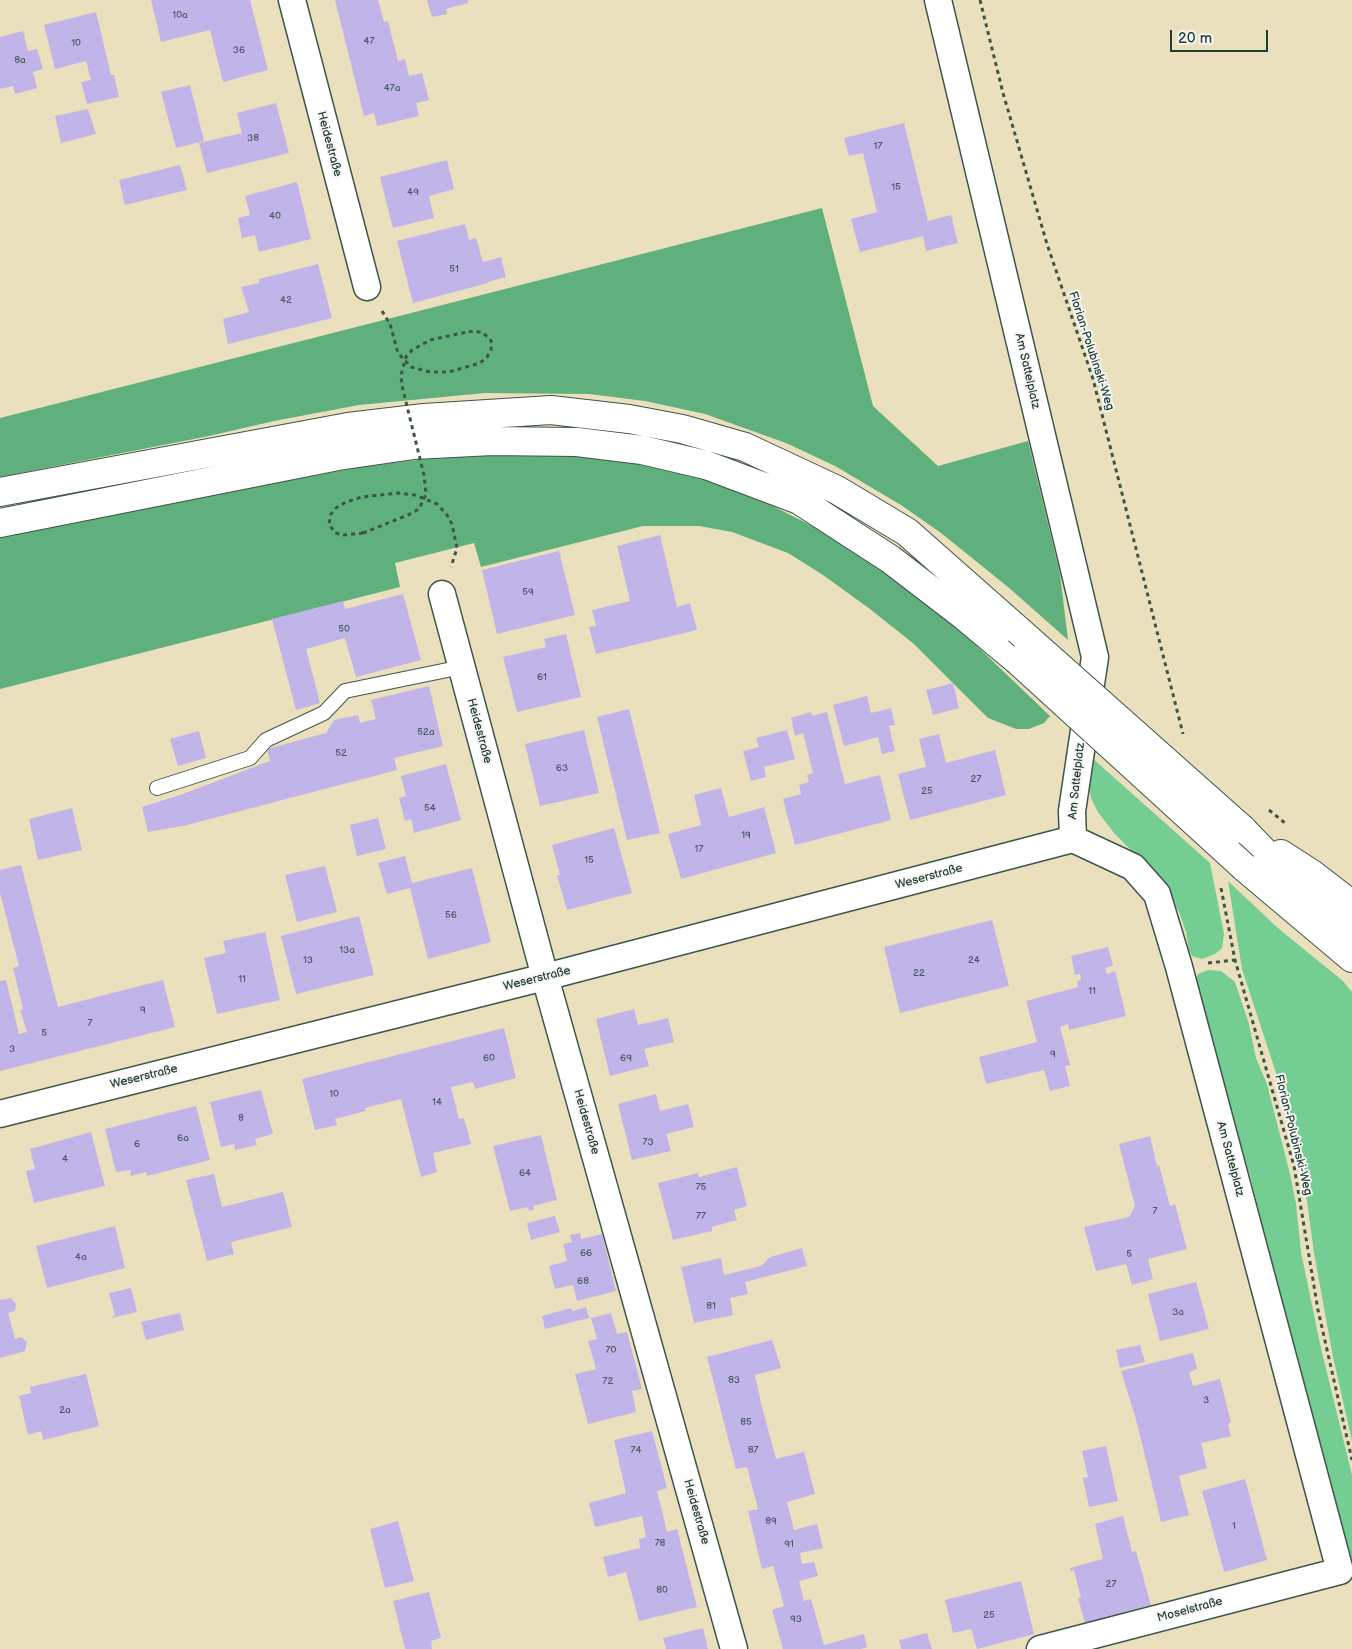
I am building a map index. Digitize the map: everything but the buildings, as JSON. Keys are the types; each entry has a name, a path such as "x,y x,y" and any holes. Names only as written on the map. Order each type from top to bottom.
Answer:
{"highway":[{"path":"0,492 348,427 424,418 551,410 629,419 682,429 745,447 837,490 907,532 1242,829 1311,901 1341,939 1352,958"},
{"path":"0,523 338,456 414,445 492,441 577,442 642,450 706,465 799,500 890,559 963,615 1016,660 1244,867 1341,939 1352,964"},
{"path":"1242,829 1312,874 1352,905"}],"street":[{"name":"Heidestraße","path":"292,0 367,288"},
{"name":"Am Sattelplatz","path":"938,0 1095,657 1072,811 1073,839 1133,867 1157,894 1181,976 1340,1571"},
{"name":"Heidestraße","path":"442,594 545,977 734,1649"},
{"name":"Weserstraße","path":"0,1114 545,977 1073,839"},
{"name":"Moselstraße","path":"1040,1649 1340,1571"}],"lane":[{"path":"157,788 250,758 266,740 324,713 345,691 462,667"}],"path":[{"name":"Florian-Polubinski-Weg","path":"980,0 1047,244 1093,379 1184,738"},
{"path":"367,288 390,324 398,353 410,367 430,372 448,372 480,362 487,357 492,343 488,336 483,333 476,331 467,332 430,340 412,350 406,357 401,376 402,386 424,475 426,494 419,509 363,533 344,535 335,533 329,524 330,514 346,502 384,494 415,495 437,504 452,524 457,548 442,594"},
{"name":"Florian-Polubinski-Weg","path":"1220,885 1235,960 1294,1166 1318,1310 1352,1460"}],"green space":[{"path":"822,208 873,406 938,466 1028,441 1060,574 1068,640 1008,587 941,533 901,505 835,466 786,443 705,414 645,401 589,394 485,393 359,405 0,477 0,418"},
{"path":"491,451 584,452 690,473 736,489 767,503 859,550 956,626 1050,716 1044,723 1029,729 1016,729 988,718 914,644 823,575 788,553 732,532 699,526 643,526 481,567 474,543 395,563 400,587 0,689 0,533 367,466"},
{"path":"1091,757 1210,863 1224,934 1222,948 1215,954 1202,959 1192,956 1180,914 1170,895 1143,862 1114,833 1098,812 1091,798 1088,781"},
{"path":"1228,881 1279,929 1343,981 1352,992 1352,1441 1333,1357 1314,1253 1306,1194 1278,1079 1242,969"},
{"path":"1208,970 1221,971 1235,982 1249,1024 1256,1058 1267,1084 1290,1174 1296,1204 1301,1252 1320,1344 1352,1475 1352,1572 1278,1291 1251,1179 1194,988 1198,974"}]}
